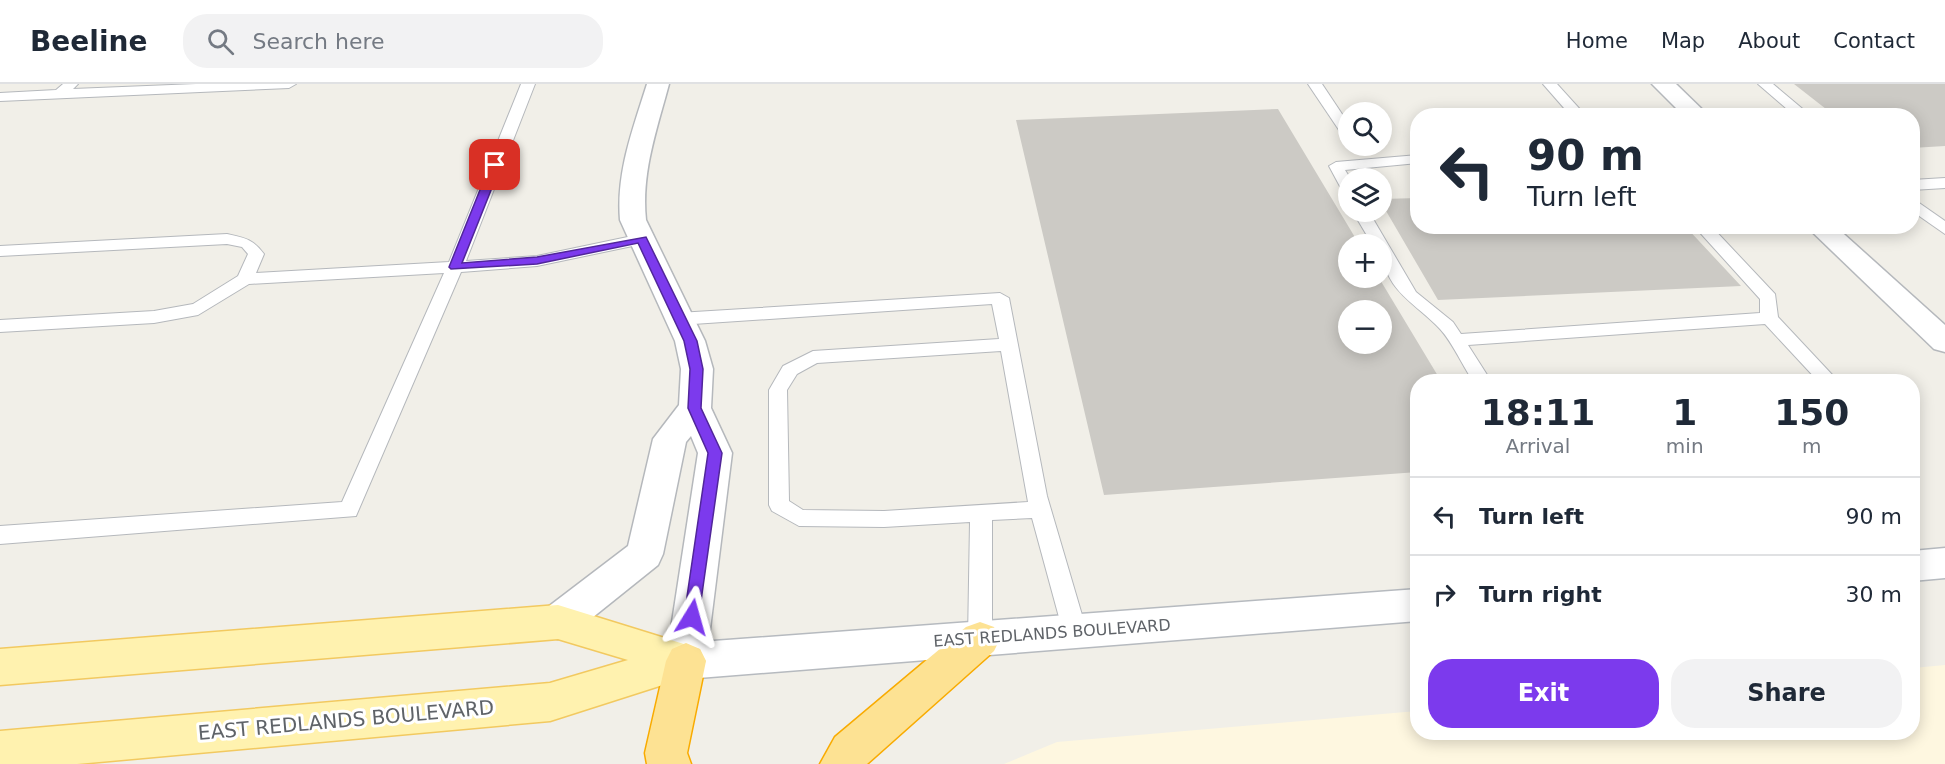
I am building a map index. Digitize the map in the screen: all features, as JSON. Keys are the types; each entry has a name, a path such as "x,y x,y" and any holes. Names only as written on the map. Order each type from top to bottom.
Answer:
{"highway":[{"path":"842,764 850,751 980,639"},
{"path":"669,764 666,753 686,661"}],"main road":[{"name":"EAST REDLANDS BOULEVARD","path":"0,667 558,622 686,661"},
{"name":"EAST REDLANDS BOULEVARD","path":"0,751 51,755 550,702 686,661"}],"street":[{"path":"658,84 632,185 630,202 633,220 690,341 697,369 694,408 715,453 686,661"},
{"path":"1663,84 1689,108"},
{"path":"1828,234 1945,342"},
{"path":"558,622 645,554 670,439 694,408"},
{"path":"1920,565 1945,563"},
{"name":"EAST REDLANDS BOULEVARD","path":"686,661 1410,606"}],"lane":[{"path":"60,94 71,84"},
{"path":"3,99 60,94 290,84"},
{"path":"0,535 349,510 455,267 528,84"},
{"path":"1315,84 1338,118"},
{"path":"1550,84 1572,108"},
{"path":"1765,84 1794,108"},
{"path":"1365,156 1370,163"},
{"path":"1338,170 1336,166 1410,160"},
{"path":"1920,185 1945,183"},
{"path":"1920,209 1945,229"},
{"path":"1709,234 1769,298 1769,318 1822,374"},
{"path":"0,251 227,239 247,243 256,254 245,279"},
{"path":"0,326 154,317 198,309 245,279 537,261 642,239"},
{"path":"1392,265 1409,295 1447,326 1478,374"},
{"path":"678,319 1000,298 1040,509 1075,632"},
{"path":"1456,340 1769,318"},
{"path":"1008,344 813,357 790,370 778,390 779,504 799,518 884,519 1040,509"},
{"path":"980,639 981,513"}],"shaded area":[{"path":"1945,665 1945,764 1004,764 1057,742 1410,712 1410,740 1920,740 1920,667"}],"building":[{"path":"1794,84 1945,84 1945,146 1920,148 1920,108 1825,108"},
{"path":"1278,109 1338,209 1338,222 1346,222 1353,234 1338,234 1338,288 1385,288 1437,374 1410,374 1410,473 1104,495 1016,120"},
{"path":"1410,198 1410,234 1692,234 1741,286 1438,300 1392,221 1392,199"}],"route":[{"path":"495,165 455,267 537,261 642,239 690,341 697,369 694,408 715,453 692,617"}]}
